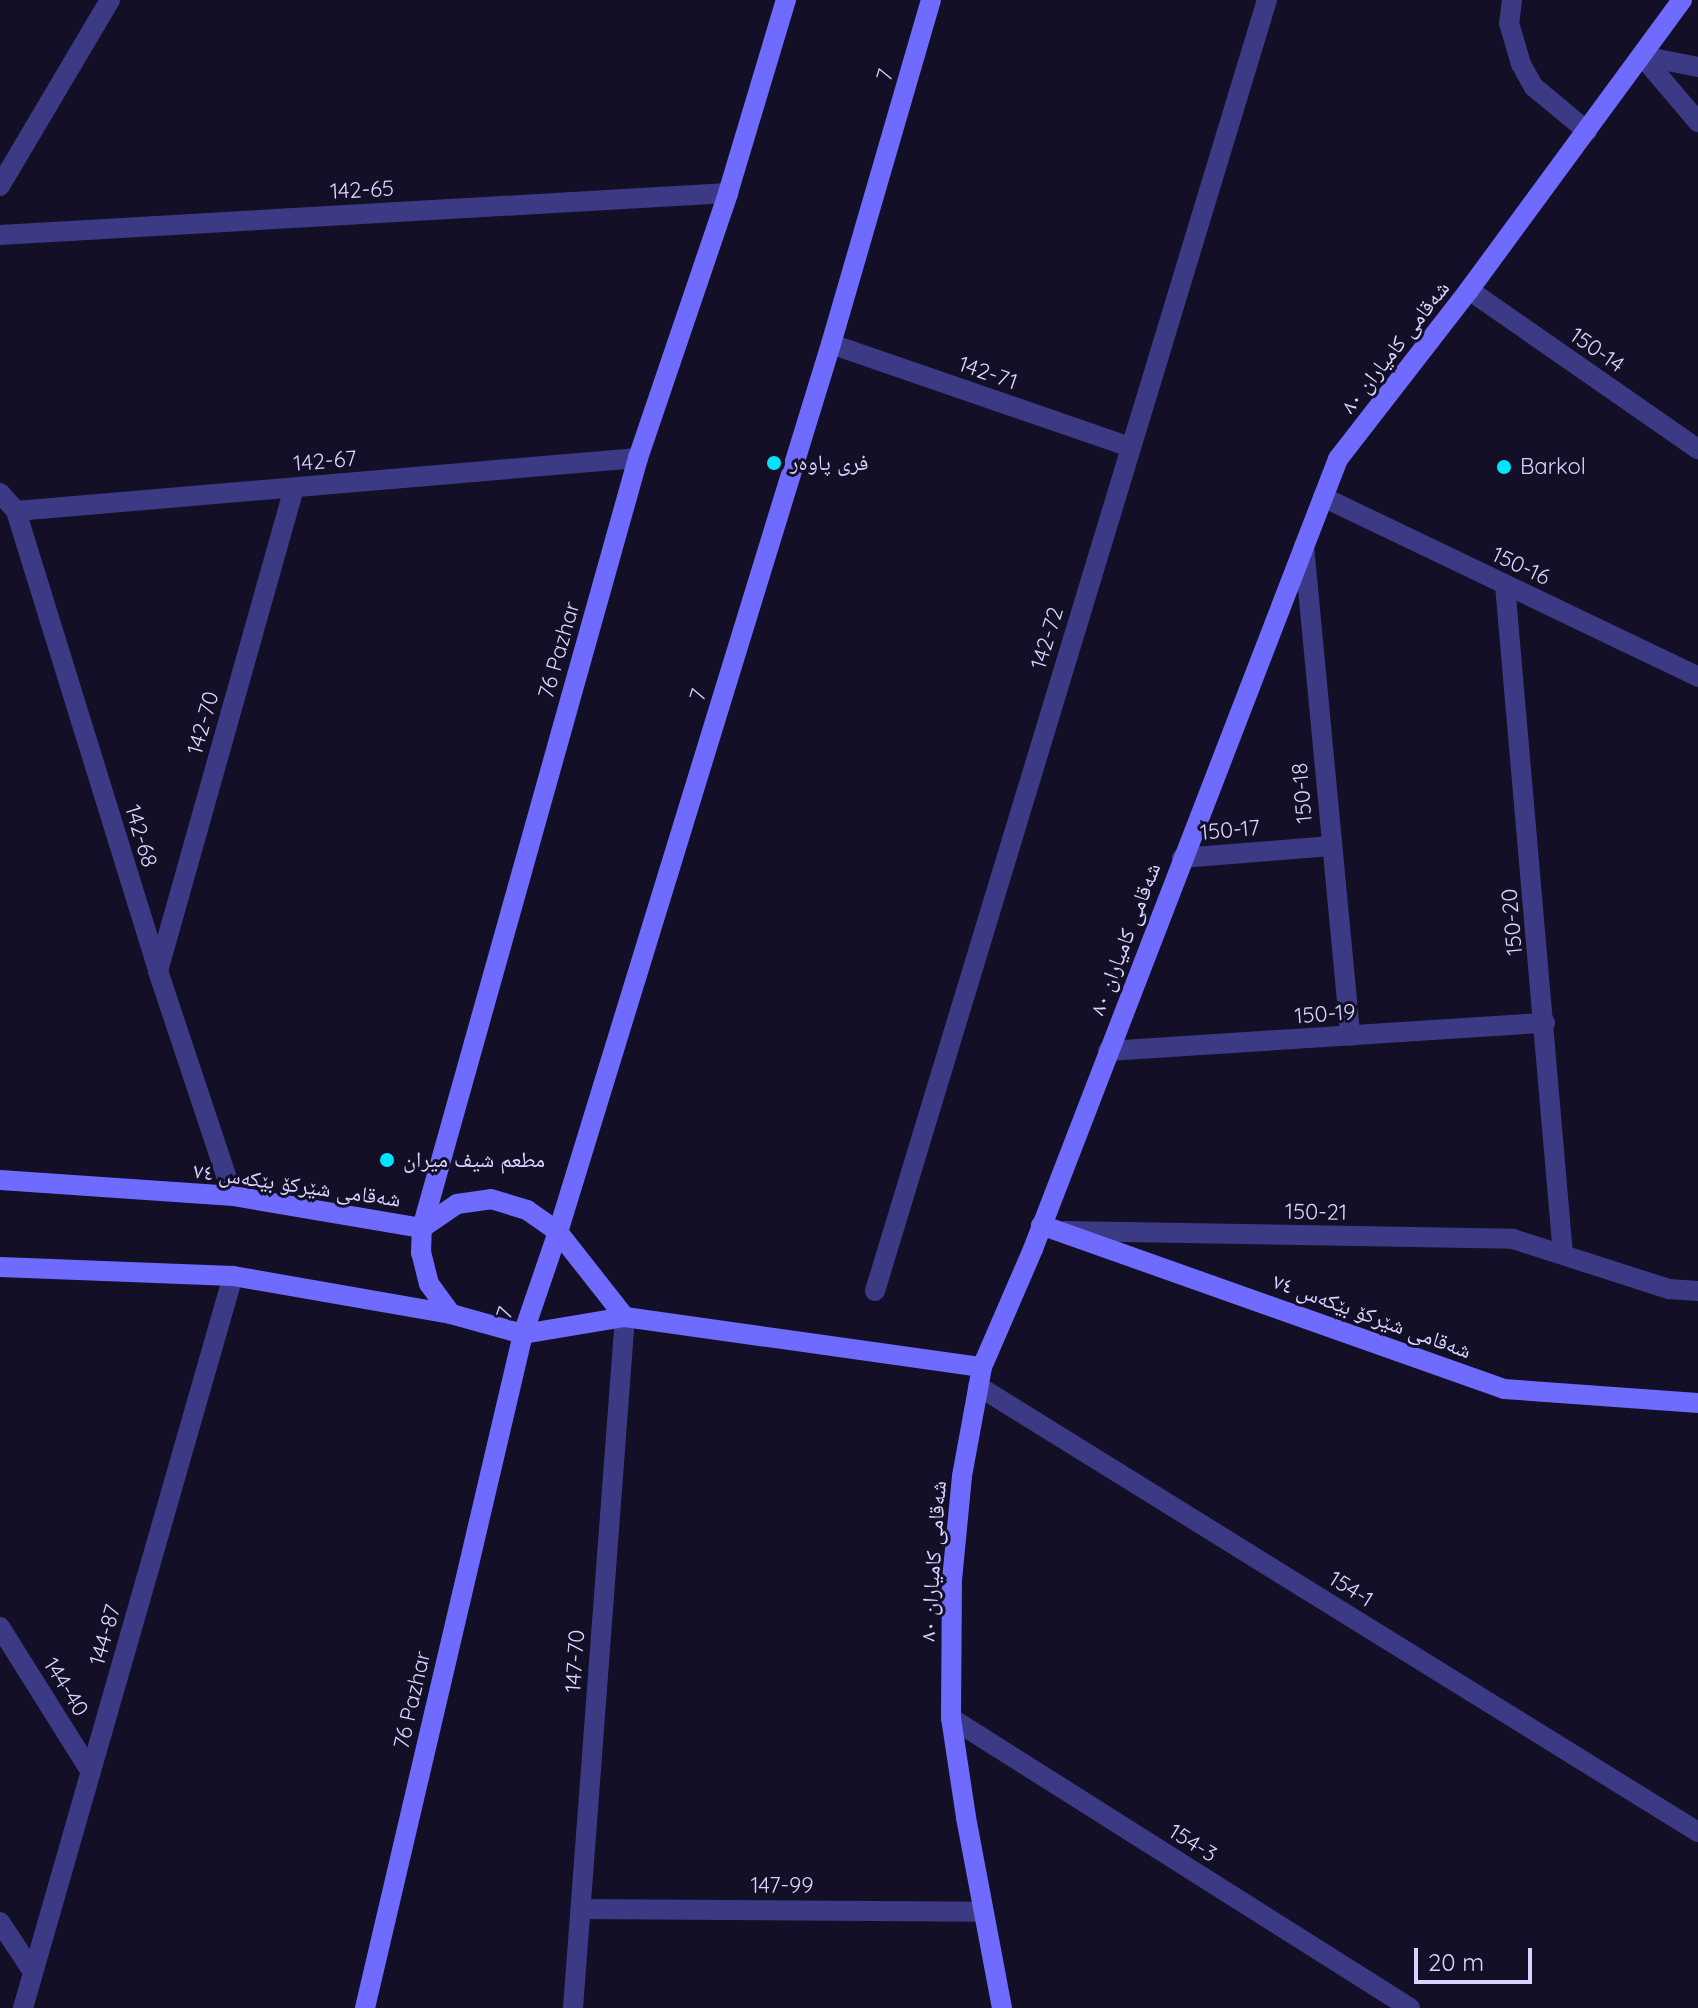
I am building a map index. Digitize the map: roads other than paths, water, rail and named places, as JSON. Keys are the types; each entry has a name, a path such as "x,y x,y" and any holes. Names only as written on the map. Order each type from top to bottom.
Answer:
{"street":[{"path":"0,186 110,0"},
{"name":"76 Pazhar","path":"451,1314 429,1284 421,1253 422,1228 638,458 728,193 786,0"},
{"name":"7","path":"505,1403 523,1334 558,1232 831,344 931,0"},
{"name":"142-72","path":"875,1291 1267,0"},
{"path":"1512,0 1509,23 1521,64 1534,87 1587,131"},
{"name":"شەقامی کامیاران ٨٠","path":"1002,2008 951,1718 952,1580 962,1476 980,1377 1338,459 1469,290 1682,0"},
{"path":"1642,56 1698,67"},
{"path":"1642,56 1698,122"},
{"name":"142-65","path":"0,235 728,193"},
{"name":"150-14","path":"1469,290 1698,449"},
{"name":"142-71","path":"831,344 1130,447"},
{"name":"142-67","path":"16,511 638,458"},
{"name":"142-70","path":"158,971 294,488"},
{"name":"142-68","path":"0,493 16,511 158,971 233,1196"},
{"name":"150-16","path":"1323,497 1698,677"},
{"name":"150-18","path":"1304,546 1350,1036"},
{"name":"150-20","path":"1505,585 1563,1254"},
{"name":"150-17","path":"1182,858 1331,846"},
{"name":"150-19","path":"1108,1051 1545,1023"},
{"name":"شەقامی شێرکۆ بێکەس ٧٤","path":"0,1180 233,1196 422,1228 457,1204 491,1199 527,1210 558,1232 625,1317"},
{"name":"شەقامی شێرکۆ بێکەس ٧٤","path":"1041,1225 1504,1389 1698,1403"},
{"name":"150-21","path":"1065,1231 1513,1239 1669,1289 1698,1291"},
{"path":"0,1267 233,1276 451,1314 523,1334 625,1317 980,1377"},
{"name":"144-87","path":"23,2008 233,1276"},
{"name":"147-70","path":"573,2008 625,1317"},
{"name":"154-1","path":"980,1377 1698,1832"},
{"name":"76 Pazhar","path":"365,2008 505,1403"},
{"name":"144-40","path":"0,1627 91,1772"},
{"name":"154-3","path":"951,1718 1410,2008"},
{"name":"147-99","path":"581,1909 983,1912"},
{"path":"0,1922 33,1972"}],"place":[{"name":"فری پاوەر","path":"774,463"},
{"name":"Barkol","path":"1504,467"},
{"name":"مطعم شيف ميران","path":"387,1160"}]}
